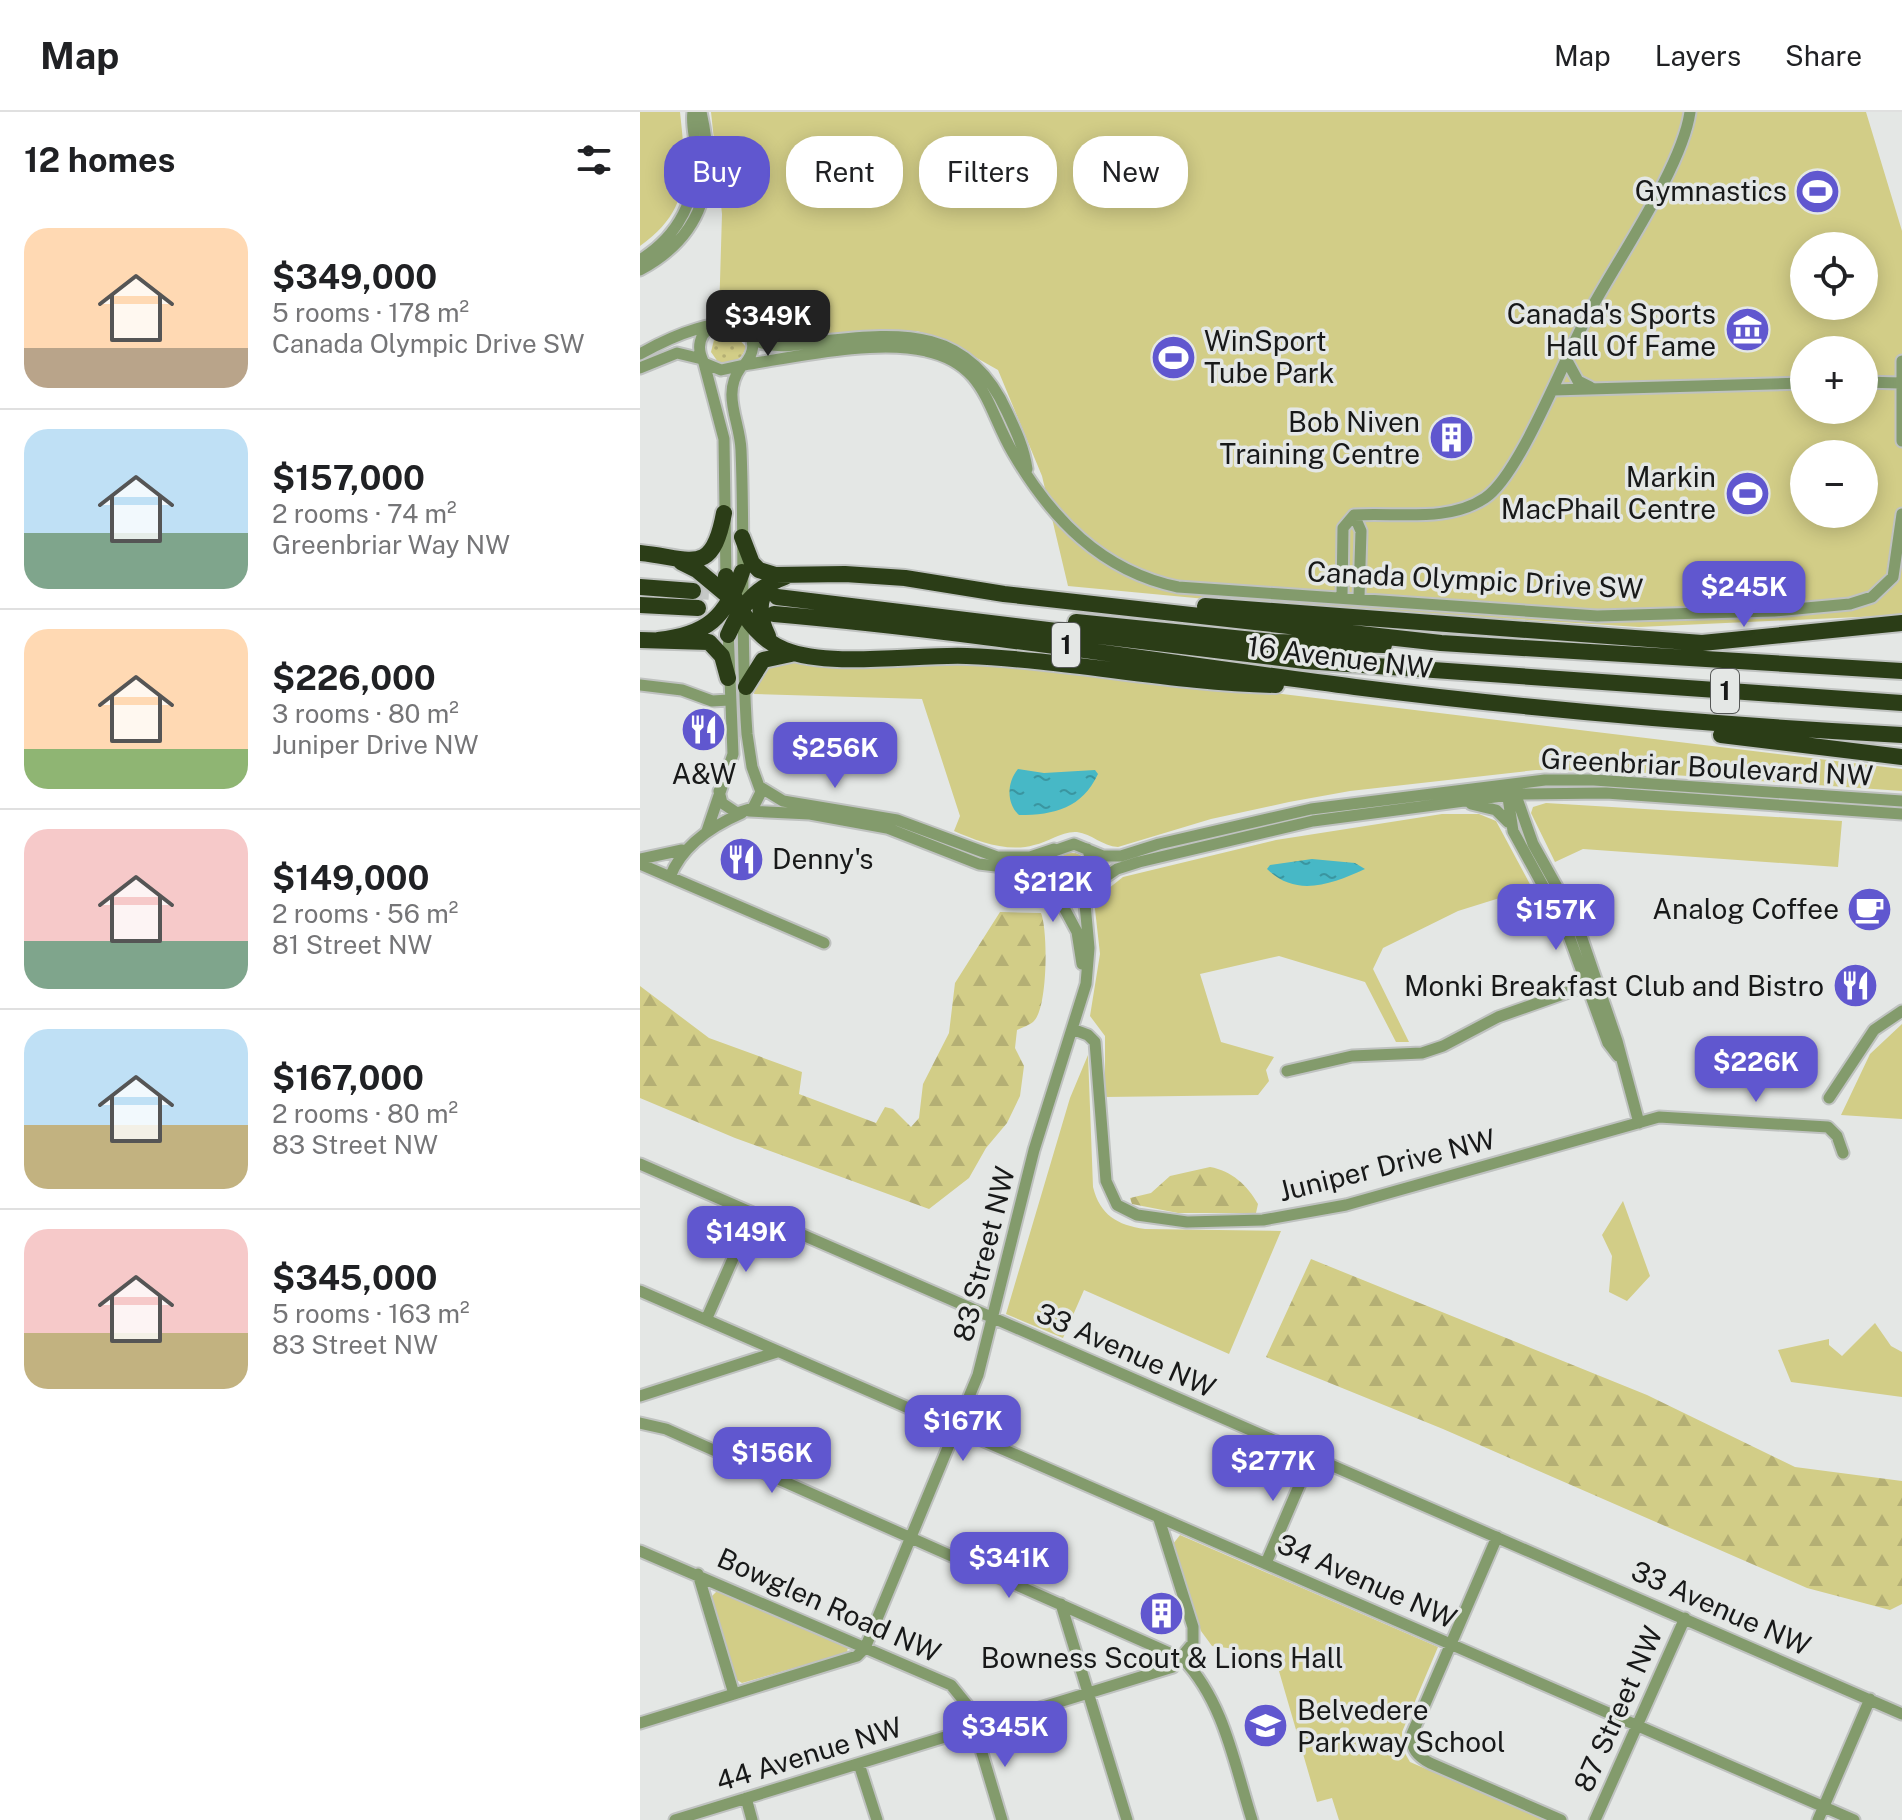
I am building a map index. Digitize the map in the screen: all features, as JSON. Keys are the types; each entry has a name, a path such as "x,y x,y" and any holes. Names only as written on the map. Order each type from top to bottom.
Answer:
{"highway":[{"path":"640,553 698,561 712,551 720,536 724,513"},
{"path":"742,537 750,560 779,591"},
{"path":"675,560 697,570 776,645 796,654"},
{"path":"728,635 737,606 734,574"},
{"path":"776,645 763,625 760,611 764,591 880,576 1004,594 1441,643 1902,671"},
{"path":"640,587 693,591"},
{"path":"658,640 694,633 737,606 779,591"},
{"name":"16 Avenue NW","path":"779,591 1305,661 1902,703"},
{"name":"16 Avenue NW","path":"779,591 1035,641 1358,687 1679,722 1902,735"},
{"path":"1004,594 1702,643 1902,623"},
{"path":"640,605 698,608"},
{"path":"964,617 1093,623 1289,642 1360,645 1441,643"},
{"path":"640,640 709,642 722,656 728,678"},
{"path":"746,687 752,672 763,660 796,654 833,658 1014,658 1238,684 1358,687"},
{"path":"1679,722 1704,733 1902,757"}],"street":[{"path":"640,260 677,227 691,198 696,160 693,112"},
{"path":"640,270 683,238 703,203 707,174 701,112"},
{"path":"1342,596 1343,528 1354,515 1452,512 1487,497 1508,472 1671,167 1685,137 1690,112"},
{"path":"640,354 713,325 735,324 752,339 752,352 734,377 731,398 741,446 742,537 734,574"},
{"path":"713,325 701,338 703,361 724,439 724,513 734,574"},
{"name":"Canada Olympic Drive SW","path":"752,339 780,346 906,337 945,345 973,363 989,379 1024,449 1027,471"},
{"name":"Canada Olympic Drive SW","path":"742,366 819,353 867,350 907,348 936,354 962,368 977,381 993,407 1013,453 1046,502 1073,533 1104,558 1140,576 1191,588 1359,597 1597,616 1774,611 1850,604 1872,597 1893,577 1902,514"},
{"path":"640,368 677,353 721,370 742,366"},
{"path":"1566,359 1578,381 1597,389"},
{"path":"1902,361 1902,441"},
{"path":"1878,382 1900,383"},
{"path":"1552,390 1790,383"},
{"path":"1354,515 1361,531 1359,597"},
{"path":"670,877 676,859 707,831 746,812 759,801 759,783 750,760 737,606"},
{"path":"707,831 733,754 728,635"},
{"path":"640,685 682,690 712,701 729,700"},
{"path":"740,771 783,801 897,820 997,857 1030,857 1074,844 1087,849 1097,865 1091,888 1071,896 1030,870 979,864 887,828 810,814 746,812 726,807 721,786 740,771"},
{"name":"Greenbriar Boulevard NW","path":"1087,849 1103,856 1121,856 1159,844 1311,809 1510,783 1594,780 1902,801"},
{"path":"1510,783 1513,831"},
{"name":"Greenbriar Boulevard NW","path":"1091,888 1128,865 1313,821 1511,795 1606,793 1902,814"},
{"path":"1511,795 1527,832 1576,921 1591,984"},
{"path":"1454,802 1496,810 1513,831 1566,928 1617,1041 1639,1123"},
{"path":"1051,885 1046,866 1058,848"},
{"path":"640,862 686,849"},
{"path":"640,862 824,943"},
{"name":"83 Street NW","path":"1051,885 1077,932 1082,958 1081,1000"},
{"name":"83 Street NW","path":"865,1648 978,1375 1034,1150 1081,1000 1089,963 1085,914 1091,888"},
{"path":"1287,1071 1352,1056 1422,1053 1443,1046 1498,1017 1591,984"},
{"path":"1829,1098 1874,1030 1902,1011"},
{"name":"Juniper Drive NW","path":"1072,1029 1088,1035 1095,1042 1095,1081 1106,1181 1111,1196 1127,1211 1157,1219 1263,1220 1346,1205 1659,1117 1705,1117 1828,1127 1837,1136 1843,1153"},
{"name":"33 Avenue NW","path":"640,1164 1902,1714"},
{"path":"706,1320 753,1213"},
{"name":"34 Avenue NW","path":"640,1291 1854,1820"},
{"path":"640,1396 777,1352"},
{"path":"640,1423 666,1429 1183,1659 1204,1681 1219,1714 1252,1820"},
{"path":"1266,1563 1311,1458"},
{"path":"1159,1519 1193,1627 1193,1643 1183,1659"},
{"path":"1497,1537 1412,1734 1413,1747 1417,1756 1430,1763 1561,1820"},
{"name":"Bowglen Road NW","path":"640,1551 951,1685 968,1706 975,1728"},
{"path":"698,1574 734,1694"},
{"path":"1061,1604 1127,1820"},
{"name":"87 Street NW","path":"1595,1820 1685,1618"},
{"path":"640,1723 857,1656 865,1648"},
{"name":"44 Avenue NW","path":"675,1820 1173,1667 1183,1659"},
{"path":"1818,1820 1870,1699"},
{"path":"975,1728 1002,1820"},
{"path":"859,1764 877,1820"},
{"path":"746,1798 752,1820"}],"green space":[{"path":"640,112 680,112 682,136 664,136 664,208 674,208 657,232 640,246"},
{"path":"711,112 1866,112 1902,231 1902,615 1639,627 1227,601 1068,586 1042,476 998,370 943,339 917,331 777,342 767,340 729,317 719,315 721,208 770,208 770,136 714,136"},
{"path":"724,334 736,336 746,347 739,359 718,362 711,352 714,340"},
{"path":"770,660 1006,663 1100,672 1902,769 1902,791 1617,771 1536,770 1350,791 1289,802 1211,819 1118,847 1077,832 1039,844 1003,847 954,831 960,816 922,699 754,694 756,678"},
{"path":"1546,803 1842,821 1838,867 1583,849 1555,862 1531,813 1533,807"},
{"path":"1442,814 1479,814 1496,821 1532,888 1458,911 1383,948 1373,969 1409,1042 1396,1042 1365,982 1279,956 1200,974 1221,1042 1274,1057 1266,1070 1269,1081 1258,1095 1105,1097 1105,1036 1090,1016 1100,954 1094,900 1123,877 1276,840"},
{"path":"1072,853 1084,858 1089,870 1084,882 1072,887 1060,882 1055,870 1060,858"},
{"path":"1000,912 1041,913 1045,935 1044,985 1039,1013 1032,1022 1017,1030 1015,1048 1024,1066 1020,1096 1007,1123 986,1148 969,1178 929,1209 735,1138 640,1098 640,986 709,1038 802,1072 799,1094 876,1123 885,1107 893,1109 911,1127 919,1118 923,1084 949,1033 955,983"},
{"path":"1902,1024 1902,1119 1841,1115 1870,1054"},
{"path":"1088,1055 1093,1187 1105,1212 1126,1225 1145,1229 1281,1231 1229,1354 1084,1290 1063,1338 1006,1314 1070,1098"},
{"path":"1210,1167 1232,1175 1244,1185 1258,1204 1256,1213 1178,1213 1132,1204 1130,1198 1151,1193 1170,1176"},
{"path":"1623,1201 1650,1276 1627,1301 1609,1292 1612,1256 1602,1235"},
{"path":"1311,1259 1647,1395 1795,1467 1902,1481 1902,1604 1890,1610 1807,1588 1443,1429 1266,1357"},
{"path":"1875,1323 1891,1346 1902,1352 1902,1397 1791,1382 1778,1350 1829,1339 1829,1345 1842,1356"},
{"path":"1180,1535 1438,1647 1402,1732 1402,1748 1410,1762 1545,1820 1339,1820 1332,1798 1317,1802 1274,1654 1212,1646 1201,1631 1173,1544"},
{"path":"718,1590 848,1646 847,1653 742,1683 737,1680 711,1597"}],"water":[{"path":"1018,769 1044,773 1095,770 1098,774 1084,795 1066,807 1019,815 1012,805 1010,792"},
{"path":"1312,859 1355,863 1365,869 1327,883 1302,886 1278,878 1267,869 1270,865"}],"tunnel":[{"path":"693,591 732,593"}],"place":[{"name":"Gymnastics","path":"1818,191"},
{"name":"Canada's Sports Hall Of Fame","path":"1747,330"},
{"name":"WinSport Tube Park","path":"1173,357"},
{"name":"Bob Niven Training Centre","path":"1451,438"},
{"name":"Markin MacPhail Centre","path":"1747,493"},
{"name":"A&W","path":"704,729"},
{"name":"Denny's","path":"741,859"},
{"name":"Analog Coffee","path":"1870,909"},
{"name":"Monki Breakfast Club and Bistro","path":"1855,986"},
{"name":"Bowness Scout & Lions Hall","path":"1162,1614"},
{"name":"Belvedere Parkway School","path":"1266,1726"}]}
